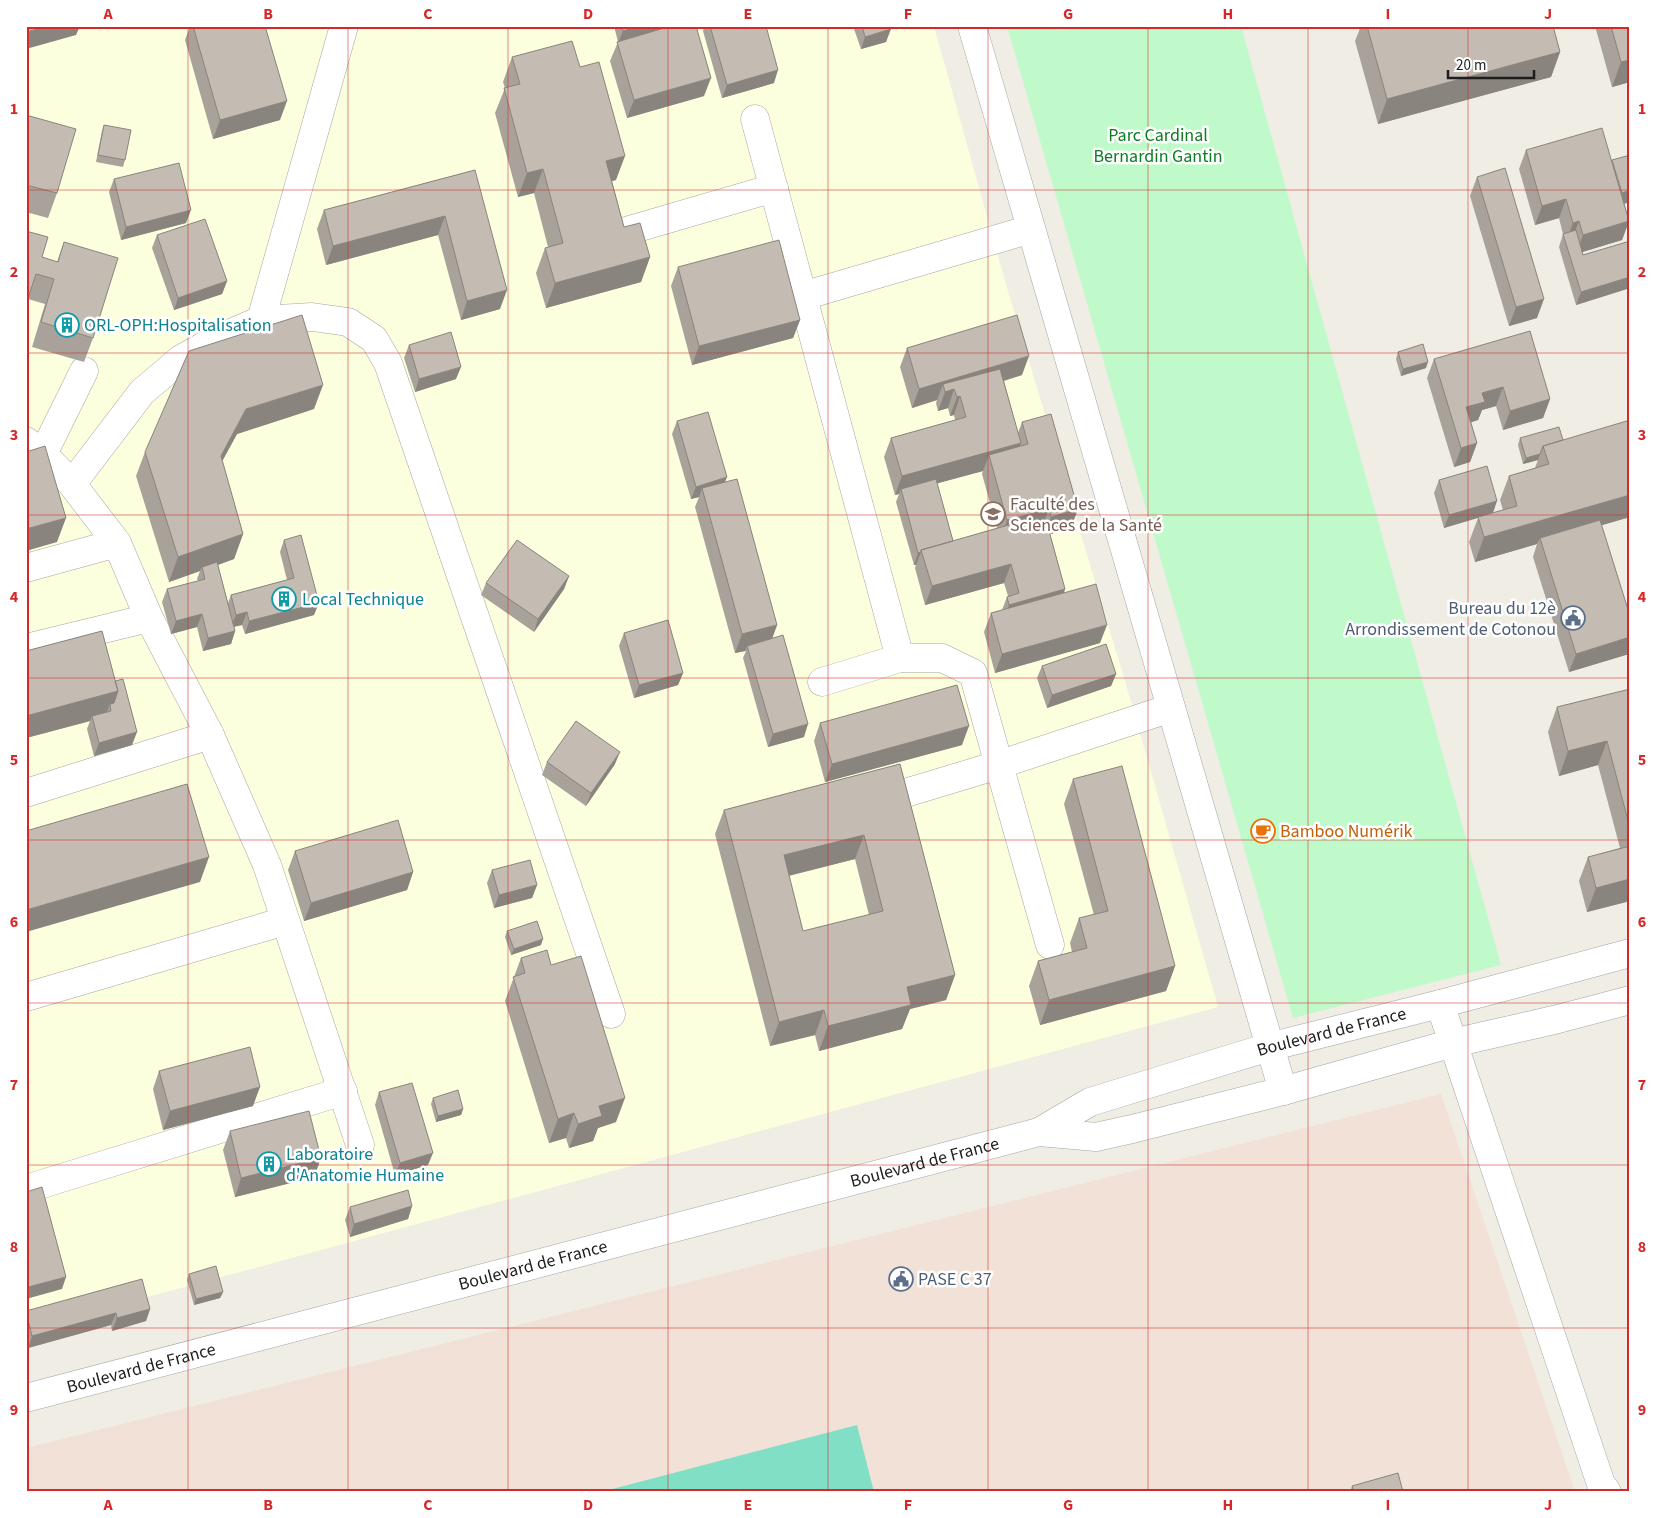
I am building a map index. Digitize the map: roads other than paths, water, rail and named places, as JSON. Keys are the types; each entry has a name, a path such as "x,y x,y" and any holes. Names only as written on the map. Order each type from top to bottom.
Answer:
{"street":[{"path":"262,320 344,26"},
{"path":"972,26 1283,1091"},
{"path":"755,119 900,658"},
{"path":"623,232 774,188"},
{"path":"803,296 1031,229"},
{"path":"72,484 142,392 181,359 217,339 262,320 312,317 348,322 374,339 388,363 610,1014"},
{"path":"84,371 32,451 72,484 117,543 149,618 210,735 263,857 360,1145"},
{"path":"26,568 117,543"},
{"path":"26,648 149,618"},
{"path":"822,682 900,658 942,658 973,673 1050,945"},
{"path":"902,794 998,765 1171,708"},
{"path":"26,793 210,735"},
{"path":"26,997 285,921"},
{"name":"Boulevard de France","path":"26,1398 1039,1132 1090,1102 1269,1047 1630,953"},
{"name":"Boulevard de France","path":"1039,1132 1096,1137 1283,1091 1453,1043 1630,1000"},
{"path":"1440,1004 1606,1492"},
{"path":"26,1189 343,1092"}],"place":[{"name":"ORL-OPH:Hospitalisation","path":"67,325"},
{"name":"Faculté des Sciences de la Santé","path":"993,514"},
{"name":"Local Technique","path":"284,599"},
{"name":"Bureau du 12è Arrondissement de Cotonou","path":"1573,618"},
{"name":"Bamboo Numérik","path":"1263,831"},
{"name":"Laboratoire d'Anatomie Humaine","path":"269,1164"},
{"name":"PASE C 37","path":"901,1279"}],"park label":[{"name":"Parc Cardinal Bernardin Gantin","path":"1158,145"}]}
